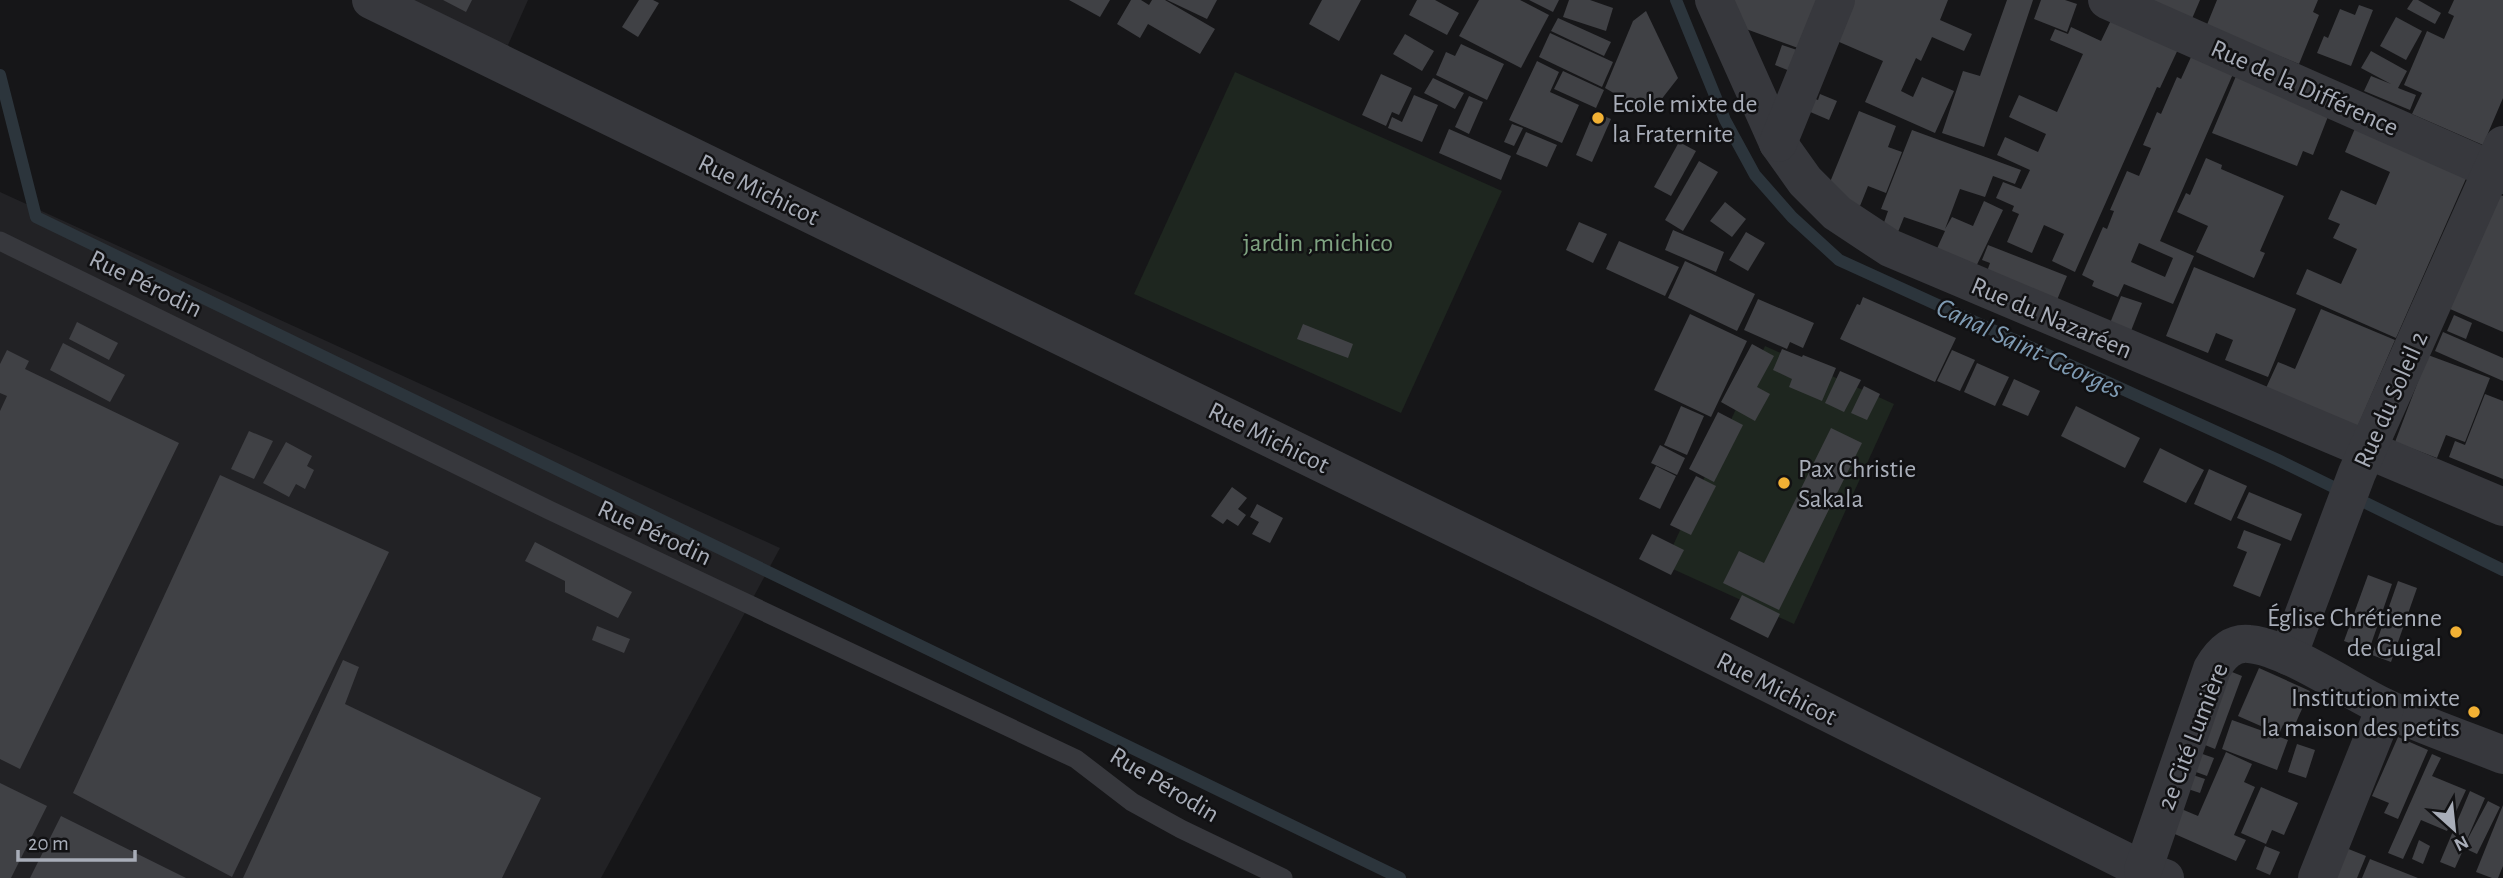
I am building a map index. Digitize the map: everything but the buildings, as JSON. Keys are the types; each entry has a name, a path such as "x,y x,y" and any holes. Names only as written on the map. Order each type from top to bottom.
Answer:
{"street":[{"name":"Rue Michicot","path":"371,0 1579,588 2154,874"},
{"name":"Rue du Nazaréen","path":"1714,0 1778,144 1805,181 1838,213 1890,248 2362,462 2503,507"},
{"path":"1778,144 1836,0"},
{"name":"Rue de la Différence","path":"2107,0 2500,163"},
{"name":"Rue du Soleil 2","path":"2288,656 2362,462 2500,163"},
{"name":"2e Cité Lumière","path":"2154,874 2212,669 2220,655 2232,647 2247,643 2288,656 2385,708 2503,755"},
{"path":"2317,878 2385,708"}],"lane":[{"name":"Rue Pérodin","path":"0,241 549,510 1076,759 1132,802 1283,878"}],"shaded area":[{"path":"379,0 528,0 508,45"},
{"path":"0,192 780,548 601,878 0,878"}],"green space":[{"name":"jardin ,michico","path":"1235,72 1502,191 1401,413 1134,294"},
{"path":"1765,346 1894,404 1794,624 1664,565"}],"waterway":[{"name":"Canal Saint-Georges","path":"1676,0 1725,120 1755,175 1792,217 1839,260 2278,460 2503,570"},
{"path":"0,75 36,217 1400,878"}],"place":[{"name":"Ecole mixte de la Fraternite","path":"1598,118"},
{"name":"Pax Christie Sakala","path":"1784,483"},
{"name":"Église Chrétienne de Guigal","path":"2456,632"},
{"name":"Institution mixte la maison des petits","path":"2474,712"}]}
